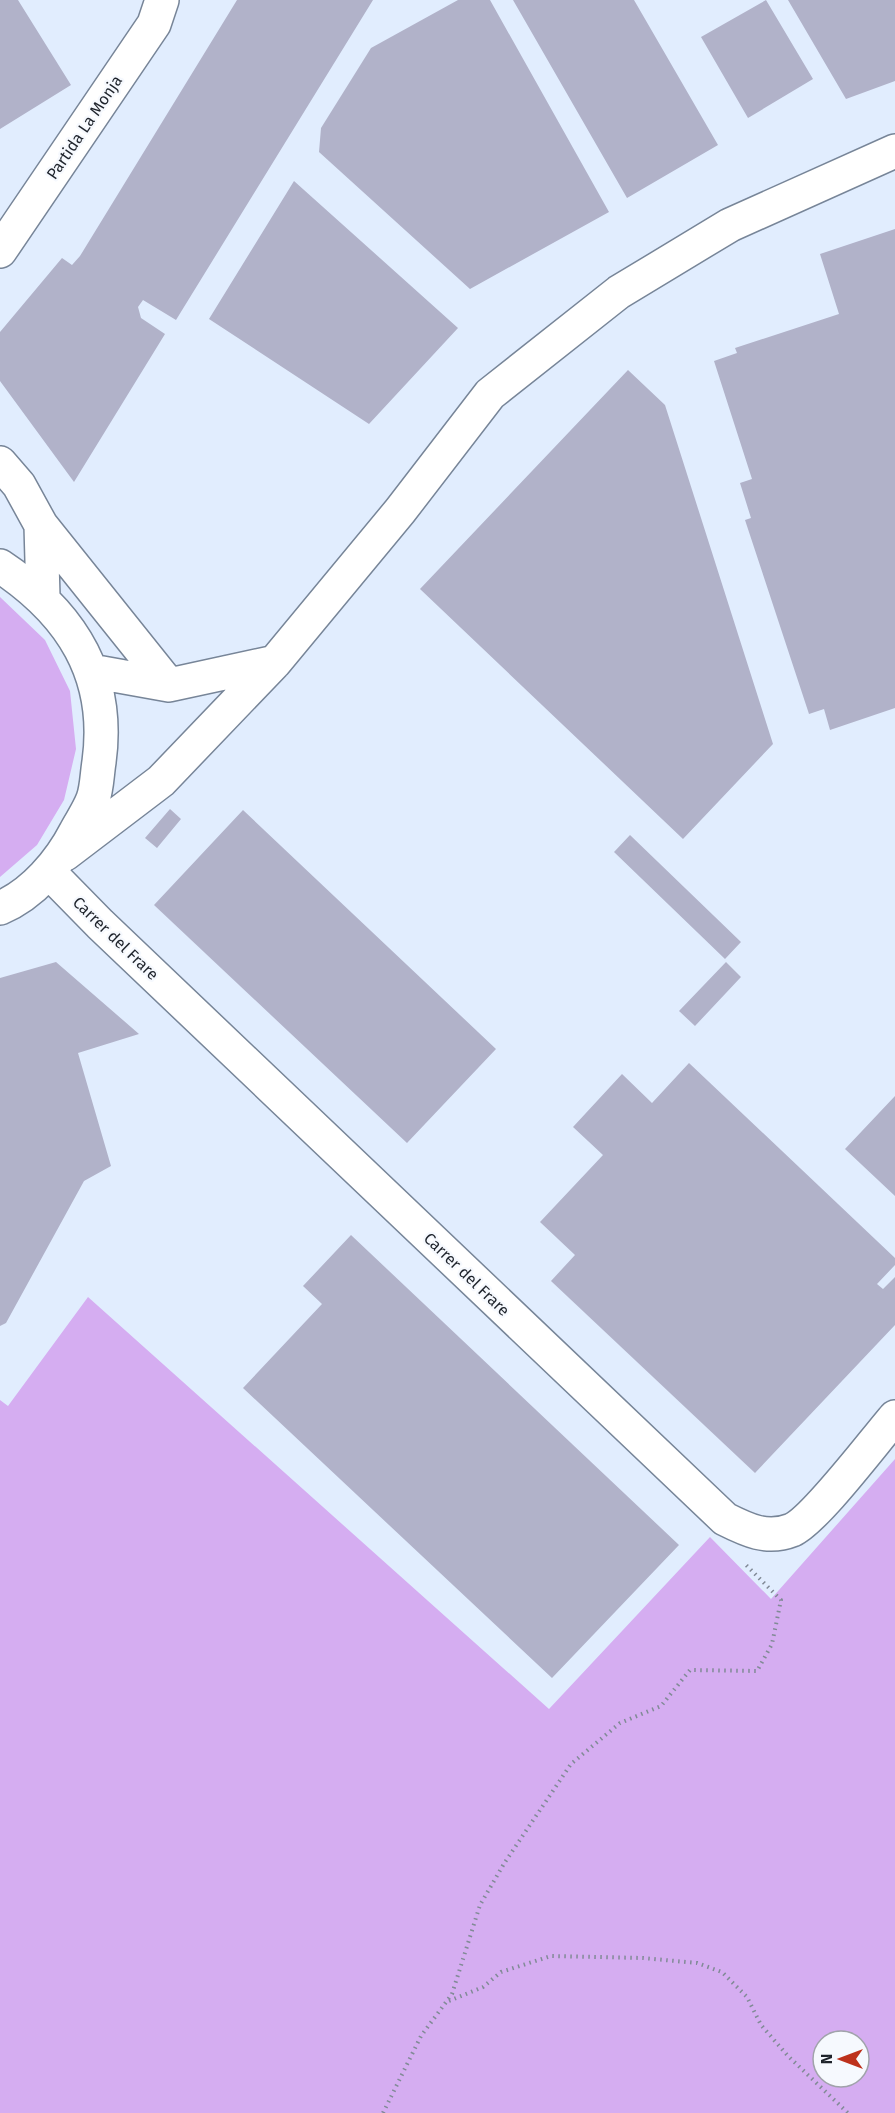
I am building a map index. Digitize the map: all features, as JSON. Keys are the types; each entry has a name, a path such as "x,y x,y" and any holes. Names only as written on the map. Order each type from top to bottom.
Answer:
{"street":[{"name":"Partida La Monja","path":"0,251 154,24 162,0"},
{"path":"0,908 161,781 275,662 400,511 490,394 619,292 730,225 895,151"},
{"path":"0,463 19,484 41,525 169,685"},
{"path":"41,525 43,597"},
{"path":"0,566 43,597 71,631 91,671 103,734 94,797 57,863"},
{"path":"91,671 169,685 275,662"},
{"name":"Carrer del Frare","path":"57,863 100,924 725,1519 758,1534 793,1530 818,1507 895,1417"}],"path":[{"path":"383,2113 421,2036 452,1994 480,1905 505,1862 572,1764 620,1723 661,1706 690,1670 757,1671 772,1644 781,1600 743,1562"},
{"path":"447,2001 483,1987 501,1972 551,1956 643,1958 697,1963 722,1972 747,1996 761,2025 788,2056 848,2113"}],"shaded area":[{"path":"0,597 45,640 70,691 76,749 64,800 37,845 0,877"},
{"path":"88,1297 549,1709 710,1537 771,1599 895,1459 895,2113 0,2113 0,1400 8,1406"}],"building":[{"path":"0,0 18,0 71,85 0,129"},
{"path":"237,0 373,0 176,320 143,300 138,307 141,318 165,334 74,482 0,381 0,332 62,258 72,265 80,256"},
{"path":"458,0 490,0 609,212 470,289 319,152 321,128 371,48"},
{"path":"513,0 634,0 718,145 627,198"},
{"path":"766,0 813,79 748,118 701,37"},
{"path":"788,0 895,0 895,81 846,99"},
{"path":"294,181 458,328 369,424 209,319"},
{"path":"895,229 895,708 830,730 824,709 809,714 745,520 751,518 740,483 752,479 714,361 737,353 735,348 839,314 820,254"},
{"path":"628,370 665,405 773,744 683,839 420,589"},
{"path":"170,809 181,819 157,848 145,838"},
{"path":"243,810 496,1049 407,1143 154,905"},
{"path":"630,835 741,942 725,959 614,852"},
{"path":"56,962 139,1034 78,1053 111,1166 84,1181 6,1323 0,1326 0,978"},
{"path":"726,962 741,977 695,1026 679,1011"},
{"path":"689,1063 895,1258 895,1265 877,1284 883,1289 895,1277 895,1325 755,1473 551,1281 575,1255 540,1222 603,1155 573,1127 622,1074 652,1103"},
{"path":"895,1096 895,1196 845,1149"},
{"path":"351,1235 679,1545 552,1678 243,1388 322,1304 303,1286"}]}
